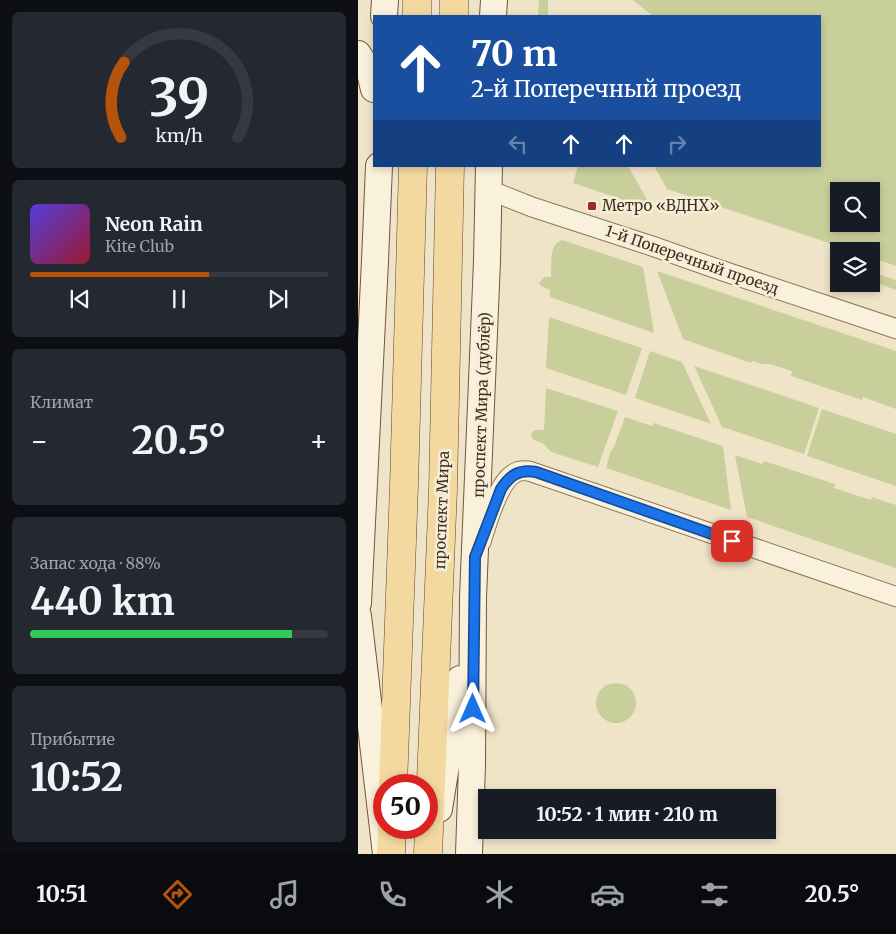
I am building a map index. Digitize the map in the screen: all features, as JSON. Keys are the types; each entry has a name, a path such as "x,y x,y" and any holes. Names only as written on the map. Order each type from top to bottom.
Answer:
{"main road":[{"path":"384,15 385,0"},
{"path":"416,15 417,0"},
{"path":"454,0 454,15"},
{"path":"493,15 494,0"},
{"path":"358,54 370,73 373,85"},
{"path":"358,603 376,261 378,167"},
{"path":"393,774 404,486 412,167"},
{"name":"проспект Мира","path":"428,854 443,489 450,167"},
{"name":"проспект Мира (дублёр)","path":"469,854 472,765 473,597 489,178"},
{"path":"432,854 473,597"},
{"path":"358,616 386,854"},
{"path":"391,854 392,839"}],"street":[{"name":"1-й Поперечный проезд","path":"489,178 532,207 896,329"},
{"path":"475,557 501,489 507,479 518,471 529,471 896,597"}],"green space":[{"path":"539,0 548,0 548,15 538,15"},
{"path":"633,0 896,0 896,266 880,261 880,242 830,243 667,189 655,167 821,167 821,15 652,15"},
{"path":"578,167 629,167 653,210 573,183"},
{"path":"562,240 643,267 654,333 550,297 550,290 539,283 544,277 551,277 553,250 558,242"},
{"path":"657,271 896,351 896,409 863,397 862,400 791,376 792,371 770,364 752,361 751,363 683,339"},
{"path":"880,275 896,280 896,290 880,284"},
{"path":"549,317 642,348 626,395 546,368"},
{"path":"650,351 682,362 711,424 635,398"},
{"path":"694,366 819,408 804,454 722,427"},
{"path":"546,388 618,411 598,467 551,452 544,444 534,440 531,436 534,431 544,430"},
{"path":"822,409 896,434 896,486 807,456"},
{"path":"625,417 652,426 654,423 723,446 731,510 606,468"},
{"path":"735,455 762,464 764,461 835,484 834,488 871,500 872,497 896,505 896,568 747,517"},
{"path":"620,683 627,686 633,692 636,703 635,711 627,720 620,723 612,723 605,720 597,711 596,699 599,692 608,684"}],"place":[{"name":"Метро «ВДНХ»","path":"592,206"}],"route":[{"path":"473,709 475,557 501,489 507,479 518,471 536,472 732,541"}]}
